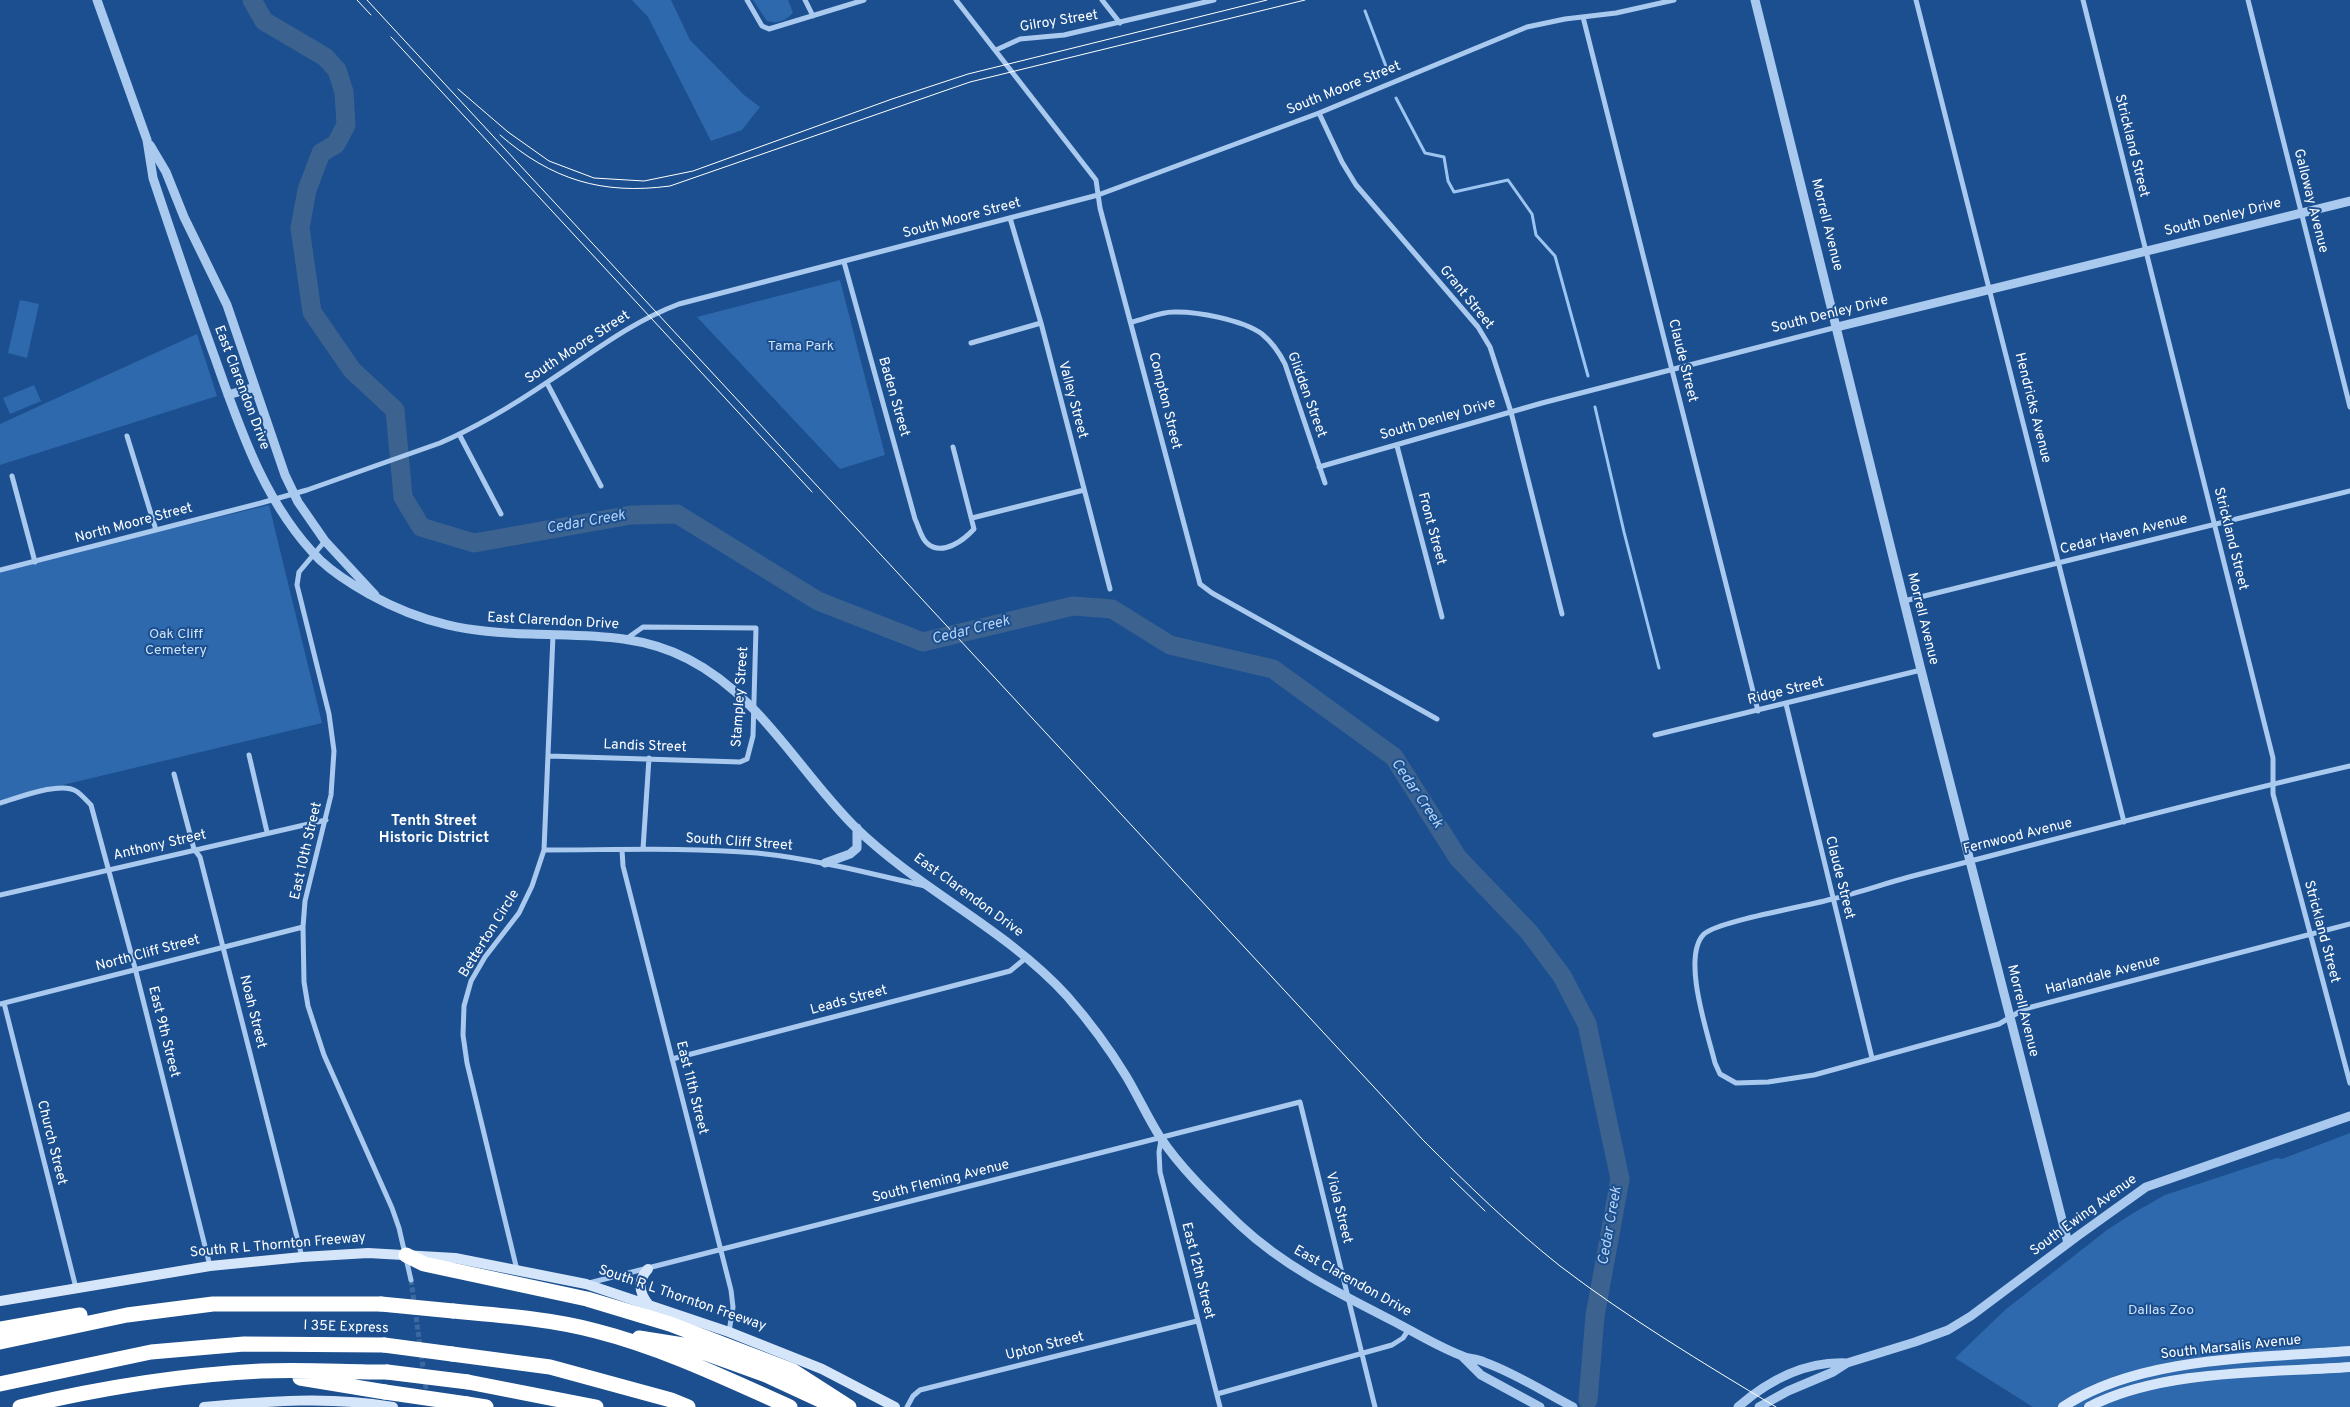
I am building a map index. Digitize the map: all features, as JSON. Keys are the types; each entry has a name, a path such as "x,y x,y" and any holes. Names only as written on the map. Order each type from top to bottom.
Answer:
{"highway":[{"path":"406,1255 424,1264 587,1299 670,1324 793,1371 849,1407"},
{"path":"0,1329 133,1304 381,1304 510,1316 683,1345 766,1375 838,1407"},
{"path":"0,1342 127,1315 213,1304"},
{"path":"595,1330 684,1360 790,1407"},
{"name":"I 35E Express","path":"0,1384 151,1352 244,1344 384,1345 550,1367 671,1400 688,1407"},
{"path":"264,1371 340,1386 486,1407"},
{"path":"20,1407 136,1384 201,1375 264,1371 387,1372 468,1382 596,1407"}],"main road":[{"name":"South R L Thornton Freeway","path":"0,1301 210,1266 302,1257 368,1253 455,1258 586,1284 729,1332 822,1369 894,1407"},
{"path":"648,1269 641,1279 640,1286 643,1298 649,1305"},
{"path":"0,1306 11,1299"},
{"name":"South Marsalis Avenue","path":"2064,1406 2129,1377 2164,1367 2350,1351"},
{"name":"South Marsalis Avenue","path":"2089,1407 2126,1392 2161,1382 2196,1377 2350,1368"},
{"path":"204,1407 301,1401 366,1402 393,1407"}],"street":[{"name":"East Clarendon Drive","path":"97,0 147,140 153,178 228,395 257,468 274,499 314,553 345,581 380,601 416,617 444,626 478,632 626,639 661,646 693,661 726,684 753,708 857,828 930,887 994,931 1027,957 1070,1000 1099,1035 1127,1078 1161,1139 1187,1171 1246,1231 1296,1268 1347,1297 1462,1356 1484,1362 1574,1407"},
{"path":"747,0 762,26 769,30 864,0"},
{"path":"805,0 813,16"},
{"name":"Compton Street","path":"956,0 1094,176 1200,584 1212,593 1436,719"},
{"path":"1102,0 1120,23"},
{"name":"Gilroy Street","path":"996,50 1020,39 1064,35 1214,0"},
{"name":"South Moore Street","path":"274,499 420,450 459,434 547,383 632,325 656,312 679,304 1098,195 1319,112 1527,27 1557,20 1616,13 1674,0"},
{"name":"Morrell Avenue","path":"1755,0 1969,862 2068,1243"},
{"name":"Hendricks Avenue","path":"1916,0 2124,822"},
{"name":"Strickland Street","path":"2083,0 2273,758 2273,784 2276,806 2350,1083"},
{"name":"Galloway Avenue","path":"2248,0 2350,407"},
{"name":"Claude Street","path":"1583,18 1758,711"},
{"name":"Grant Street","path":"1319,112 1342,162 1356,184 1478,327 1490,347 1511,412 1562,614"},
{"name":"East Clarendon Drive","path":"147,140 166,172 184,217 227,305 293,494 325,541 380,601"},
{"name":"South Denley Drive","path":"1319,467 1398,446 1511,412 1837,327 2350,201"},
{"name":"Valley Street","path":"1010,218 1040,323 1110,589"},
{"name":"Baden Street","path":"844,262 915,519 922,537 928,544 936,548 948,547 966,538 974,529 972,518"},
{"name":"Glidden Street","path":"1132,322 1171,312 1191,312 1237,323 1260,333 1278,349 1285,364 1324,483"},
{"path":"971,343 1040,323"},
{"path":"547,383 601,486"},
{"path":"228,395 255,387"},
{"path":"459,434 501,514"},
{"path":"127,436 156,530"},
{"name":"Front Street","path":"1398,446 1442,617"},
{"path":"953,447 972,518 1084,490"},
{"path":"12,476 35,562"},
{"name":"Cedar Haven Avenue","path":"1904,601 2350,491"},
{"name":"North Moore Street","path":"0,570 274,499"},
{"name":"East 10th Street","path":"325,541 299,572 297,585 332,731 334,774 326,820 310,877 303,927 304,982 314,1027 324,1055 392,1208 406,1255 411,1280"},
{"name":"Stampley Street","path":"626,639 644,627 756,628 751,748 747,759 740,762"},
{"name":"Betterton Circle","path":"517,1270 467,1063 463,1035 464,1006 471,981 485,956 519,913 532,886 544,850 553,635"},
{"name":"Ridge Street","path":"1656,735 1921,670"},
{"name":"Claude Street","path":"1786,704 1872,1058"},
{"path":"249,755 267,832"},
{"name":"Landis Street","path":"549,756 740,762"},
{"path":"643,849 649,758"},
{"name":"Fernwood Avenue","path":"1720,1074 1715,1062 1696,982 1695,959 1698,942 1705,933 1723,925 1833,899 2124,822 2350,766"},
{"name":"Noah Street","path":"174,774 194,849 200,857 302,1257"},
{"name":"East 9th Street","path":"2,803 56,788 67,788 76,791 91,804 135,968 210,1266"},
{"name":"Anthony Street","path":"0,895 267,832 326,820"},
{"path":"825,863 850,854 857,848 857,828"},
{"name":"South Cliff Street","path":"544,850 643,849 756,853 825,863 930,887"},
{"name":"East 11th Street","path":"622,850 623,866 731,1290 733,1307 729,1332"},
{"name":"Harlandale Avenue","path":"1720,1074 1736,1083 1768,1082 1814,1074 1948,1040 1999,1024 2024,1008 2350,924"},
{"name":"North Cliff Street","path":"2,1003 303,927"},
{"name":"Leads Street","path":"672,1059 1010,971 1027,957"},
{"name":"Church Street","path":"2,1003 76,1288"},
{"name":"South Fleming Avenue","path":"586,1284 1161,1139 1300,1102"},
{"name":"Viola Street","path":"1300,1102 1375,1407"},
{"name":"South Ewing Avenue","path":"1759,1407 1788,1391 1833,1372 1847,1363 1948,1330 1971,1316 2146,1187 2350,1116"},
{"name":"East 12th Street","path":"1161,1139 1159,1152 1160,1172 1220,1407"},
{"name":"Upton Street","path":"907,1407 913,1396 920,1390 1197,1321"},
{"path":"1217,1394 1362,1355 1392,1345 1403,1338 1409,1330"},
{"name":"East Clarendon Drive","path":"1462,1356 1481,1375 1540,1407"},
{"name":"South Ewing Avenue","path":"1738,1407 1765,1386 1809,1367 1830,1362 1847,1363"}],"green space":[{"path":"632,0 671,0 690,40 744,95 760,107 742,130 711,141 648,17"},
{"path":"753,0 788,0 793,13 781,21 767,21"},
{"name":"Tama Park","path":"840,280 885,455 840,469 697,317"},
{"path":"20,300 39,304 27,358 8,353"},
{"path":"197,334 217,396 0,465 0,424"},
{"path":"34,385 41,401 10,414 3,398"},
{"name":"Oak Cliff Cemetery","path":"269,505 322,723 0,800 0,570"},
{"name":"Dallas Zoo","path":"2350,1133 2350,1407 2033,1407 1955,1358 2005,1310 2107,1230 2135,1212 2165,1195 2277,1158 2282,1159"}],"waterway":[{"name":"Cedar Creek","path":"252,0 264,21 325,57 337,70 344,92 346,125 336,144 321,153 307,190 300,228 312,312 352,370 395,410 403,497 421,527 474,543 631,515 677,514 818,601 923,642 1073,606 1112,609 1170,645 1273,669 1394,757 1458,858 1529,932 1562,976 1587,1024 1620,1179 1595,1316 1588,1400"},
{"path":"1365,11 1387,69"},
{"path":"1396,98 1425,153 1444,157 1448,181 1454,192 1508,180 1532,214 1536,235 1555,256 1588,376"},
{"path":"1595,407 1624,532 1659,668"}],"tunnel":[{"path":"411,1280 427,1396"}],"tram line":[{"path":"357,0 371,15"},
{"path":"367,0 1423,1140 1456,1173 1524,1236 1560,1266 1639,1322 1776,1407"},
{"path":"458,89 508,132 549,161 594,178 644,181 693,171 892,99 968,74 1267,0"},
{"path":"500,135 539,163 579,181 600,186 622,188 670,186 970,82 1305,0"},
{"path":"391,37 812,492"},
{"path":"1451,1178 1485,1211"}],"district":[{"name":"Tenth Street Historic District","path":"434,830"}]}
